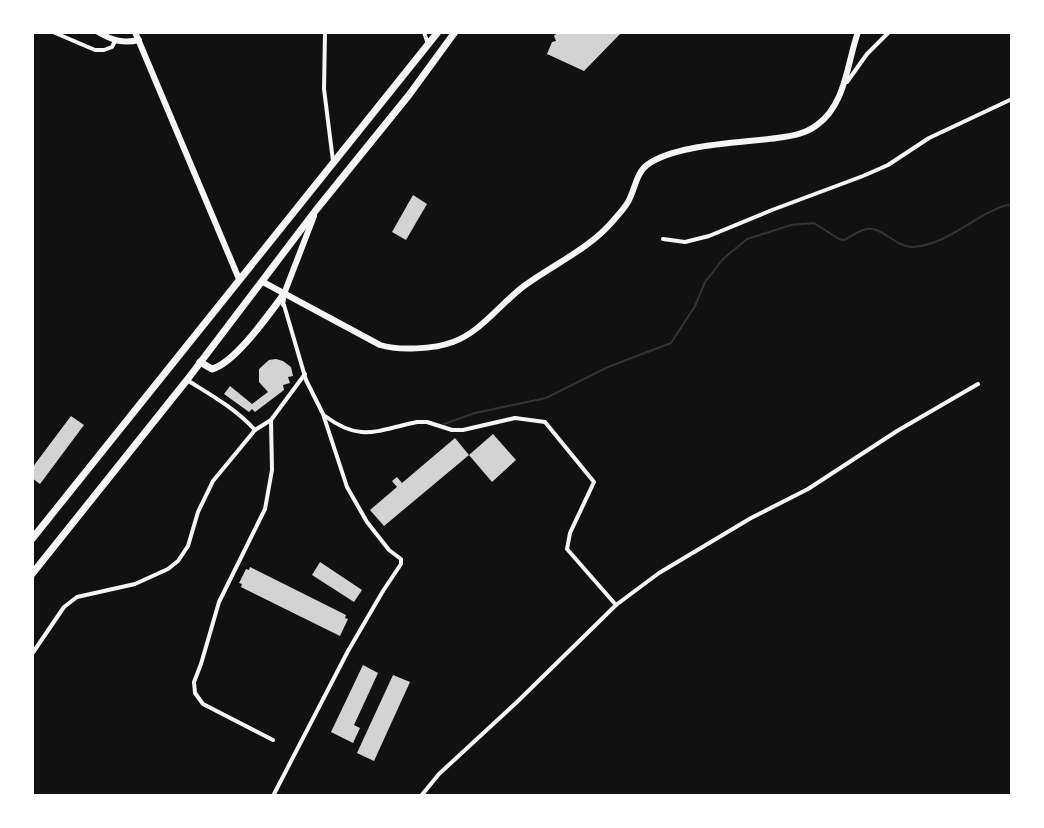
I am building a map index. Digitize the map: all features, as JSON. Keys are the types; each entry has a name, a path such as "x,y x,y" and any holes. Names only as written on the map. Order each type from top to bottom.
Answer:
{"highway":[{"path":"32,539 438,32"},
{"path":"32,574 187,380 455,32"},
{"path":"200,362 212,369 220,366 250,337 284,294"}],"main road":[{"path":"98,32 115,41 127,43 139,40"},
{"path":"135,32 239,279"},
{"path":"263,282 391,349 453,342 468,335 526,285 590,243 610,225 627,204 643,168 649,163 679,150 799,135 820,124 831,111 843,87 858,32"},
{"path":"284,294 316,210"}],"street":[{"path":"53,32 99,51 112,47 115,41"},
{"path":"325,32 324,89 334,164"},
{"path":"424,32 429,46"},
{"path":"843,87 867,54 889,32"},
{"path":"663,239 685,242 709,236 863,176 888,165 929,138 1012,99"},
{"path":"273,796 348,651 401,564 399,557 389,550 355,503 347,487 323,414 305,374 283,305 284,294"},
{"path":"32,654 64,607 77,597 135,584 178,561 188,546 208,490 255,430 271,420 305,374"},
{"path":"187,380 228,406 255,430"},
{"path":"421,796 439,774 616,605 659,573 751,518 808,489 897,431 978,384"},
{"path":"323,414 338,425 360,433 417,422 452,430 515,418 545,422 594,482 570,533 567,549 616,605"},
{"path":"271,420 272,470 265,509 219,602 194,682 195,693 203,704 273,740"}],"building":[{"path":"558,32 622,32 584,71 547,54"},
{"path":"413,195 427,204 406,240 392,232"},
{"path":"276,359 291,367 293,376 288,377 290,383 283,385 284,390 255,412 252,409 249,412 224,394 230,386 252,404 268,392 259,382 259,369 269,360"},
{"path":"71,416 84,425 40,484 32,478 32,468"},
{"path":"493,434 516,460 492,482 469,455"},
{"path":"455,438 469,455 384,526 370,510 397,487 392,481 397,477 402,483"},
{"path":"320,562 362,590 354,602 312,575"},
{"path":"250,567 346,615 348,619 340,636 241,587 239,583"},
{"path":"363,665 378,673 354,725 360,728 353,743 331,732"},
{"path":"393,675 410,682 374,761 357,753"}],"waterway":[{"path":"444,424 475,413 546,398 608,367 671,343 695,306 705,282 723,259 747,239 791,225 814,223 839,239 844,240 872,229 913,247 940,240 987,213 1012,204"}]}
